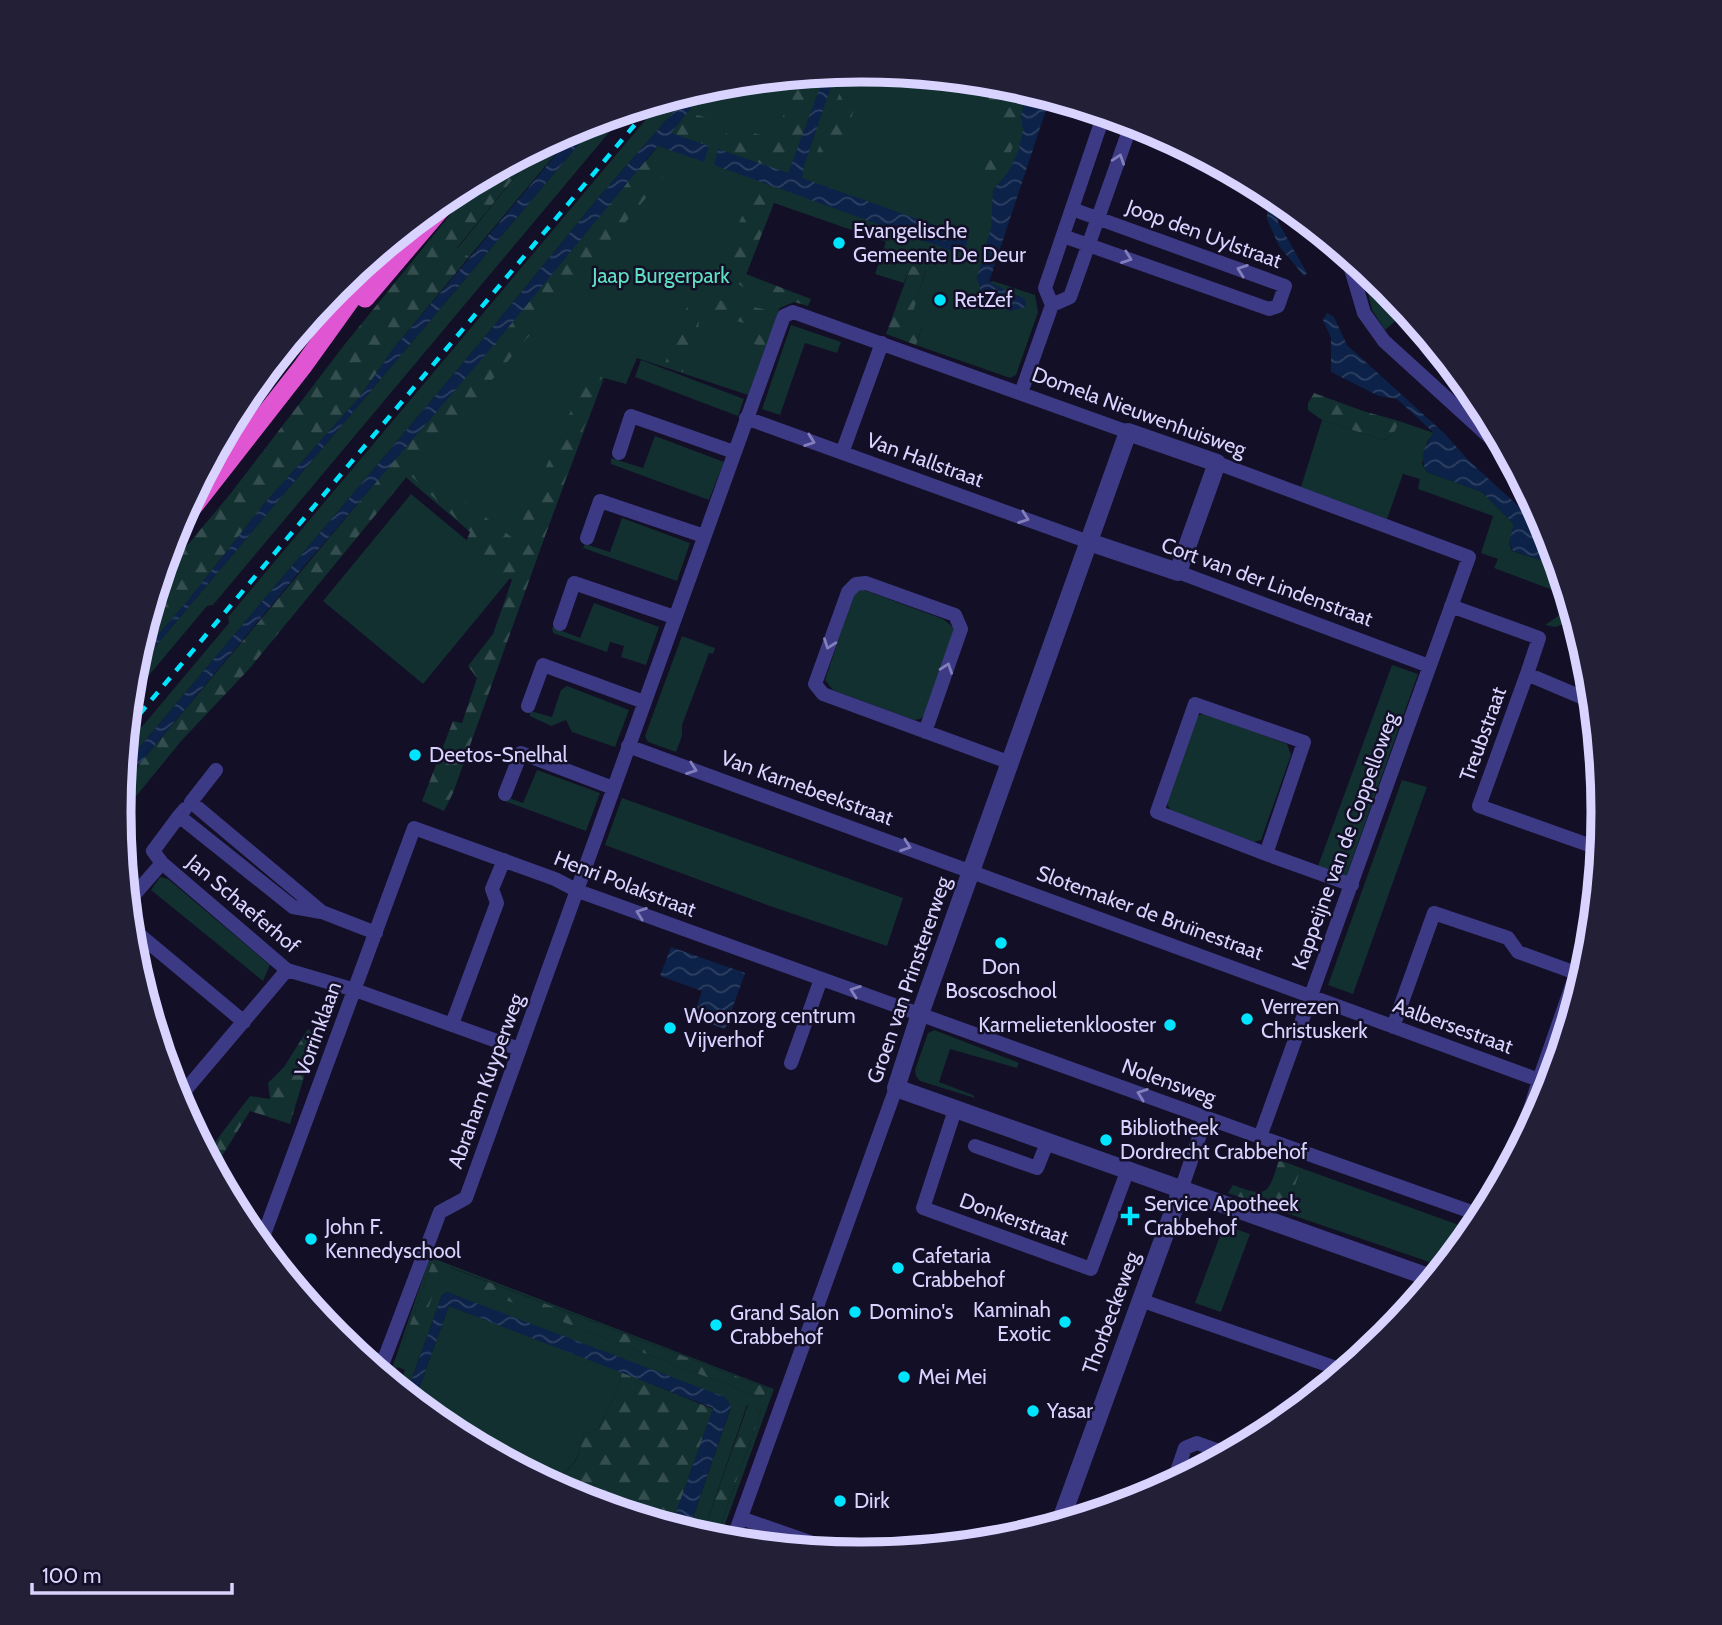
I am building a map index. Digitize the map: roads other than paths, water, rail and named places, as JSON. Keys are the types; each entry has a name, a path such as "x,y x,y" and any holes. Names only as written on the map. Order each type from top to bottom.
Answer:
{"highway":[{"path":"303,366 397,264 430,223"},
{"path":"206,490 303,366 370,272"}],"street":[{"name":"Joop den Uylstraat","path":"1021,393 1052,305 1045,288 1101,123"},
{"name":"Joop den Uylstraat","path":"1052,305 1070,297 1128,133"},
{"name":"Joop den Uylstraat","path":"1063,236 1269,309 1278,306 1285,286 1072,209"},
{"path":"1352,273 1364,313 1384,341 1483,431"},
{"name":"Domela Nieuwenhuisweg","path":"793,312 1217,463 1469,557"},
{"name":"Abraham Kuyperweg","path":"382,1364 440,1212 466,1198 746,418 784,316 793,312"},
{"path":"842,453 882,343"},
{"path":"620,453 631,416 734,452"},
{"name":"Van Hallstraat","path":"746,418 1089,542"},
{"name":"Groen van Prinstererweg","path":"736,1532 1128,432"},
{"path":"1178,572 1217,463"},
{"path":"587,538 600,500 704,536"},
{"name":"Cort van der Lindenstraat","path":"1089,542 1178,572 1429,666"},
{"name":"Kappeijne van de Coppelloweg","path":"1260,1138 1469,557"},
{"path":"560,624 574,583 674,617"},
{"path":"925,732 961,629 955,615 866,583 856,584 848,592 815,684 823,694 925,732 1011,763"},
{"path":"1451,606 1539,638 1527,674 1582,697"},
{"path":"528,706 543,665 644,702"},
{"name":"Treubstraat","path":"1527,674 1479,806 1590,846"},
{"path":"1266,854 1304,742 1195,704 1157,812 1266,854 1352,885"},
{"name":"Van Karnebeekstraat","path":"628,746 972,870"},
{"path":"505,794 521,753 613,788"},
{"name":"Jan Schaeferhof","path":"216,770 153,851 162,863 287,970 355,990 519,1049"},
{"name":"Jan Schaeferhof","path":"191,802 322,912"},
{"name":"Jan Schaeferhof","path":"179,817 293,908 322,912 376,933"},
{"name":"Henri Polakstraat","path":"414,828 504,860 578,891 920,1014"},
{"name":"Vorrinklaan","path":"265,1233 414,828"},
{"path":"452,1024 497,903 492,889 504,860"},
{"path":"135,893 162,863"},
{"name":"Slotemaker de Bruïnestraat","path":"972,870 1313,995"},
{"path":"1393,1027 1434,913 1508,938 1518,952 1573,972"},
{"path":"142,937 244,1022"},
{"path":"185,1090 287,970"},
{"path":"791,1063 821,979"},
{"name":"Aalbersestraat","path":"1313,995 1537,1090"},
{"name":"Nolensweg","path":"920,1014 1472,1212"},
{"path":"896,1088 1425,1276"},
{"name":"Donkerstraat","path":"955,1110 923,1209 1091,1269 1127,1172"},
{"name":"Thorbeckeweg","path":"1063,1514 1206,1117"},
{"path":"975,1146 1037,1168 1047,1143"},
{"path":"1140,1300 1335,1368"},
{"path":"1177,1470 1185,1448 1197,1443 1217,1450"},
{"path":"741,1518 805,1540"}],"water":[{"path":"832,83 802,178 968,237 967,244 958,253 714,165 718,149 788,173 821,84"},
{"path":"697,101 671,133 709,146 704,162 658,146 656,148 493,346 305,565 132,773 133,755 479,344 599,197 679,105"},
{"path":"1025,101 1047,106 989,282 1025,299 1026,307 1010,311 991,304 982,295 977,278 991,228 993,190 1009,171 1019,149 1023,131 1021,116"},
{"path":"585,137 149,654 152,642 263,505 359,398 393,349 563,147"},
{"path":"1267,205 1277,212 1278,222 1307,273 1304,276 1279,246 1267,219"},
{"path":"1327,313 1334,317 1347,345 1445,434 1469,461 1527,514 1546,562 1513,551 1509,543 1514,524 1482,492 1427,472 1423,462 1424,452 1434,433 1397,399 1379,396 1331,372 1331,338 1323,320"},
{"path":"671,947 745,973 725,1029 693,1017 702,991 660,976"},
{"path":"447,1292 725,1397 731,1406 691,1523 674,1518 713,1408 449,1306 417,1393 409,1386 442,1295"}],"railway":[{"path":"137,717 642,116"}],"place":[{"name":"Evangelische Gemeente De Deur","path":"839,243"},
{"name":"RetZef","path":"940,300"},
{"name":"Deetos-Snelhal","path":"415,755"},
{"name":"Don Boscoschool","path":"1001,943"},
{"name":"Verrezen Christuskerk","path":"1247,1019"},
{"name":"Karmelietenklooster","path":"1170,1025"},
{"name":"Woonzorg centrum Vijverhof","path":"670,1028"},
{"name":"Bibliotheek Dordrecht Crabbehof","path":"1106,1140"},
{"name":"Service Apotheek Crabbehof","path":"1130,1216"},
{"name":"John F. Kennedyschool","path":"311,1239"},
{"name":"Cafetaria Crabbehof","path":"898,1268"},
{"name":"Domino's","path":"855,1312"},
{"name":"Kaminah Exotic","path":"1065,1322"},
{"name":"Grand Salon Crabbehof","path":"716,1325"},
{"name":"Mei Mei","path":"904,1377"},
{"name":"Yasar","path":"1033,1411"},
{"name":"Dirk","path":"840,1501"}],"park label":[{"name":"Jaap Burgerpark","path":"661,276"}]}
